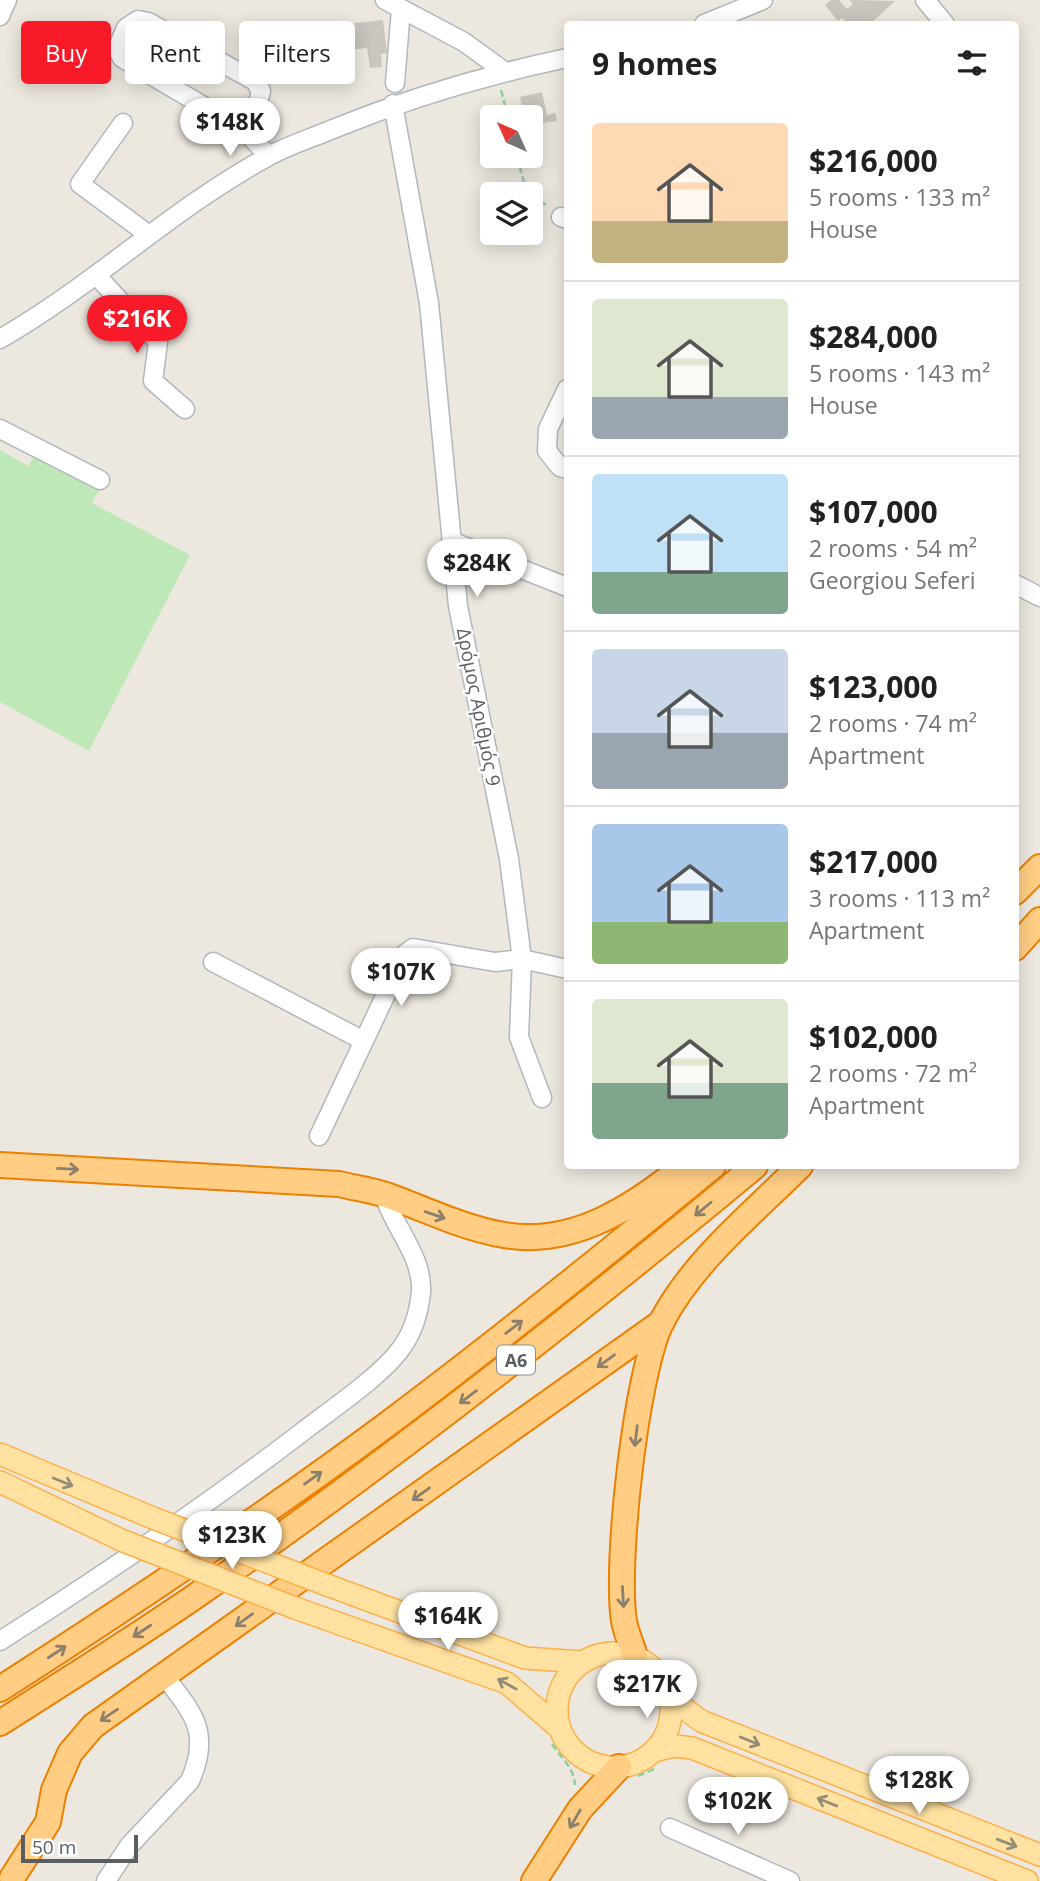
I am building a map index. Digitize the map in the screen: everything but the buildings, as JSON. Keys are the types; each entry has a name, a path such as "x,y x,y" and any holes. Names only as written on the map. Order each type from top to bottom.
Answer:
{"highway":[{"path":"1019,932 1040,914"},
{"path":"1019,944 1040,920"},
{"path":"0,1165 339,1184 384,1195 432,1214 502,1235 525,1237 595,1225 631,1205 680,1169"},
{"name":"A6","path":"0,1689 167,1581 388,1424 565,1288 709,1169"},
{"name":"A6","path":"0,1723 200,1594 417,1436 594,1300 751,1169"},
{"path":"635,1657 624,1621 624,1558 643,1379 662,1322 699,1267 797,1169"},
{"path":"9,1877 48,1822 54,1790 70,1753 93,1726 662,1322"},
{"path":"534,1881 580,1809 624,1773"}],"main road":[{"path":"0,1454 153,1518 525,1658 582,1662"},
{"path":"0,1482 121,1540 295,1608 507,1683 581,1758 599,1766 624,1773 637,1762 656,1758 675,1746 692,1748 1027,1881"},
{"path":"553,1732 560,1690 582,1662 599,1654 617,1653 635,1657 651,1666 663,1680 669,1697 670,1716 656,1758"},
{"path":"669,1697 701,1721 913,1808 1040,1856"}],"street":[{"path":"0,16 7,0"},
{"path":"385,0 464,42 501,72"},
{"path":"711,21 763,0"},
{"path":"925,0 942,21"},
{"path":"395,83 401,9"},
{"path":"244,130 260,97 259,86 255,81 148,22 138,20 126,28 117,49 122,58 244,130 269,156"},
{"path":"0,339 97,276 149,235 269,156 393,104 501,72 564,59"},
{"name":"Δρόμος Αριθμός 9","path":"393,104 429,303 458,606 509,859 522,959 519,1037 542,1098"},
{"path":"123,123 79,184 149,235"},
{"path":"97,276 158,342 153,381 185,409"},
{"path":"564,395 548,429 547,451 564,468"},
{"path":"0,429 100,480"},
{"path":"451,541 564,586"},
{"path":"1019,586 1040,597"},
{"path":"319,1136 405,954 414,948 495,962 522,959 564,968"},
{"path":"213,962 364,1041"},
{"path":"0,1640 100,1577 218,1495 323,1416 401,1349 415,1322 421,1290 412,1249 390,1214 384,1195"},
{"path":"106,1881 129,1846 190,1781 195,1769 200,1738 198,1724 165,1677"},
{"path":"670,1828 790,1881"}],"path":[{"path":"501,72 506,105"},
{"path":"543,202 564,218"},
{"path":"553,1732 574,1772 575,1785 572,1795"},
{"path":"624,1773 656,1758"}],"green space":[{"path":"0,450 28,466 36,453 100,488 92,503 190,555 89,751 0,702"}]}
